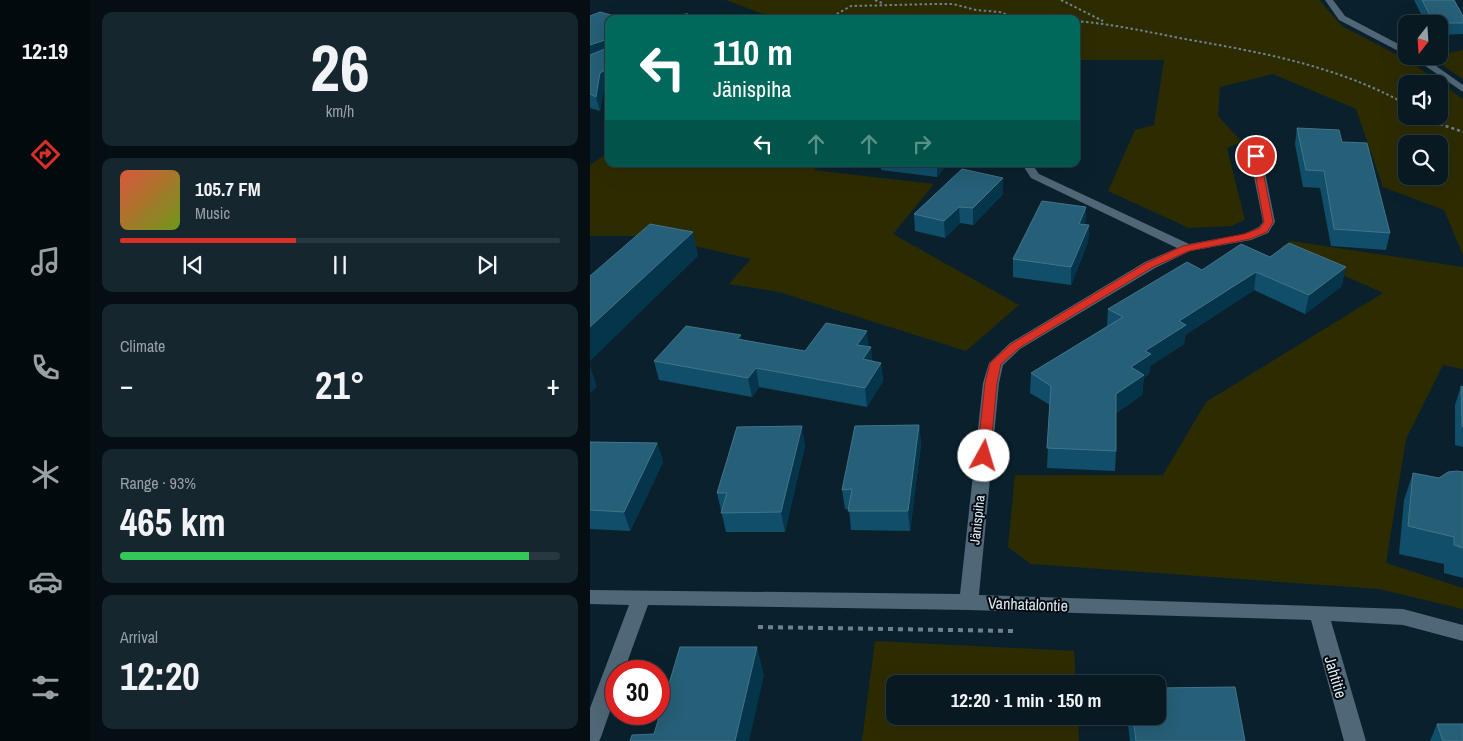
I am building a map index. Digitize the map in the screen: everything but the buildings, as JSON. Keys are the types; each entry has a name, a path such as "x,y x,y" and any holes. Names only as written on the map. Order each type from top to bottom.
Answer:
{"street":[{"path":"1329,0 1342,18 1398,48"},
{"path":"1428,65 1463,89"},
{"name":"Jänispiha","path":"969,602 991,383 996,363 1015,346 1150,265 1187,248 1247,237 1264,230 1269,222 1256,156"},
{"path":"1028,167 1036,176 1187,248"},
{"name":"Vanhatalontie","path":"590,597 969,602 1319,613 1403,617 1463,634"},
{"path":"590,736 640,598"},
{"name":"Jahtitie","path":"1319,613 1355,741"}],"path":[{"path":"875,0 885,4"},
{"path":"1061,0 1106,22"},
{"path":"835,15 851,6 885,4 953,4 1008,15"},
{"path":"1080,21 1106,22 1264,52 1364,81 1398,100"},
{"path":"1441,125 1463,132"},
{"path":"748,626 1022,631"}],"shaded area":[{"path":"726,0 1319,0 1342,26 1398,55 1398,65 1415,65 1429,75 1398,75 1398,125 1448,125 1448,88 1463,99 1463,255 1444,210 1383,187 1356,109 1273,74 1220,87 1218,116 1242,142 1227,148 1245,220 1231,226 1189,228 1108,191 1135,130 1154,125 1164,60 1080,60 1080,15 765,15"},
{"path":"1463,50 1463,79 1442,65 1448,65 1448,53"},
{"path":"605,155 605,167 816,167 814,170 934,184 893,234 1019,305 966,351 779,292 729,284 751,259 652,236 590,236 590,165"},
{"path":"1291,241 1463,267 1463,369 1443,365 1406,439 1386,563 1463,588 1463,609 1379,589 1031,564 1008,547 1015,475 1163,475 1206,402 1383,293 1281,247"},
{"path":"875,641 1074,651 1075,675 886,675 886,725 1078,725 1079,741 862,741"}],"route":[{"path":"984,456 991,383 996,363 1015,346 1150,265 1187,248 1247,237 1264,230 1269,222 1256,156"}]}
